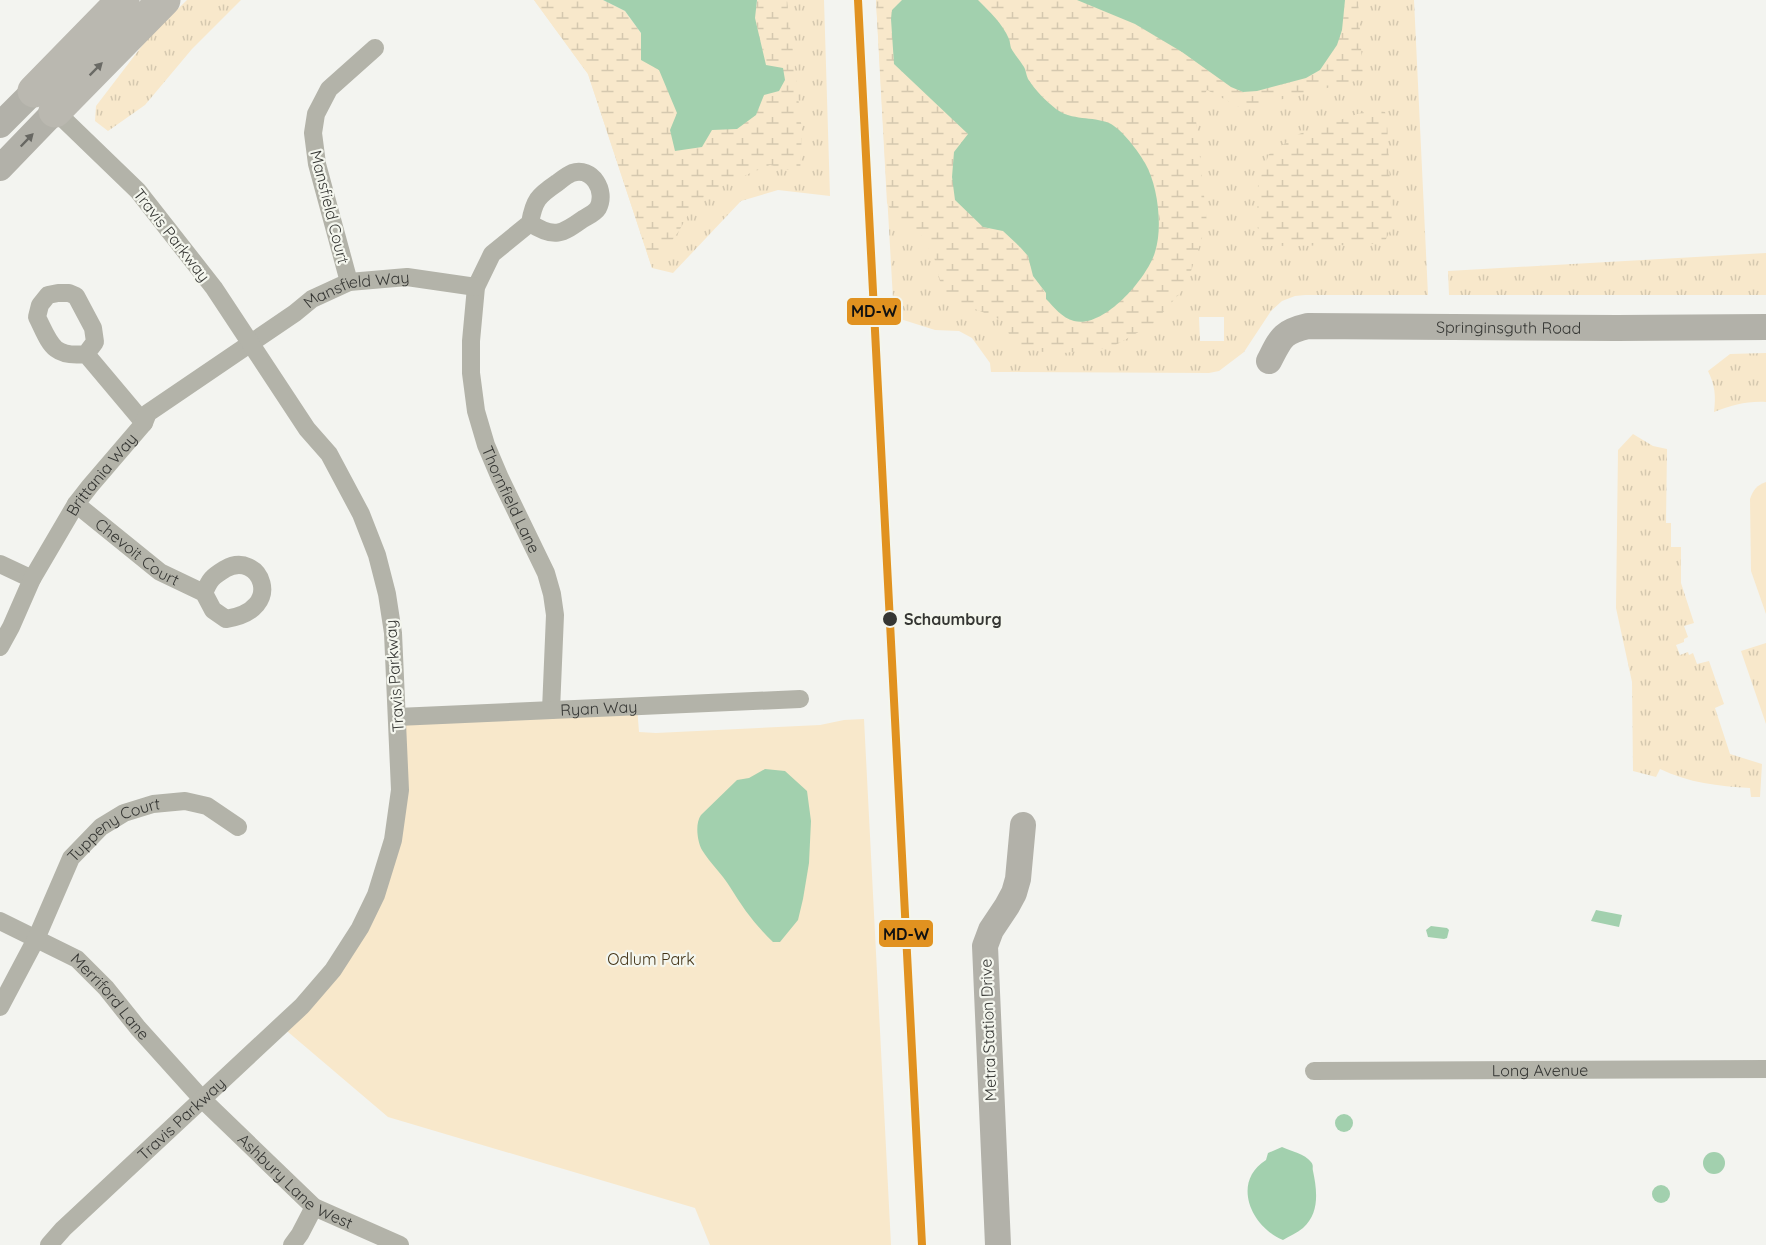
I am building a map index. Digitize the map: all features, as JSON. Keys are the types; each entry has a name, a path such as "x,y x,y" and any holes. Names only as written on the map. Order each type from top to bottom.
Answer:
{"highway":[{"path":"44,101 123,0"},
{"path":"44,101 164,0"}],"street":[{"name":"Mansfield Court","path":"349,282 317,164 313,133 316,114 329,89 375,48"},
{"path":"0,125 44,101"},
{"path":"0,168 44,101"},
{"name":"Travis Parkway","path":"44,101 138,191 214,288 307,429 329,454 361,514 377,555 387,594 393,633 400,790 393,840 376,895 360,928 333,970 302,1006 63,1229 50,1245"},
{"path":"476,287 492,254 530,223"},
{"name":"Mansfield Way","path":"250,344 312,299 349,282 407,278 476,287"},
{"name":"Thornfield Lane","path":"476,287 471,341 471,373 478,420 500,478 539,556 552,594 555,615 551,710"},
{"name":"Springinsguth Road","path":"1269,361 1278,343 1290,330 1308,326 1766,327"},
{"name":"Brittania Way","path":"0,647 32,579 76,504 144,423 148,413 250,344"},
{"path":"86,354 144,423"},
{"name":"Chevoit Court","path":"76,504 160,572 204,593"},
{"path":"0,564 32,579"},
{"name":"Ryan Way","path":"397,717 800,699"},
{"name":"Tuppeny Court","path":"0,1007 36,939 72,858 101,827 124,813 153,804 185,801 207,806 238,827"},
{"name":"Metra Station Drive","path":"998,1245 984,968 985,946 991,930 1014,893 1018,879 1023,825"},
{"name":"Merriford Lane","path":"0,921 77,959 106,988 138,1028 202,1099"},
{"name":"Long Avenue","path":"1314,1071 1766,1069"},
{"name":"Ashbury Lane West","path":"202,1099 314,1207 400,1245"},
{"path":"292,1245 314,1207"}],"green space":[{"path":"187,0 241,0 192,49 145,105 108,131 95,121 96,106 148,38"},
{"path":"534,0 603,0 737,128 757,0 824,0 830,196 778,190 741,201 673,273 652,268 588,74"},
{"path":"534,0 603,0 625,11 641,33 641,60 659,70 677,113 670,130 676,151 712,130 737,128 756,115 764,94 766,65 755,18 757,0 787,0 802,131 800,173 770,165 722,185 694,204 679,231 652,268 588,74"},
{"path":"876,0 1414,0 1428,295 1295,296 1282,301 1271,311 1244,352 1219,371 1209,373 991,372 990,363 972,338 959,331 935,330 894,317","holes":["1199,317 1224,317 1224,341 1200,341"]},
{"path":"876,0 902,0 892,10 908,78 968,134 954,152 983,227 1003,231 1020,247 1028,256 1033,276 1046,294 1123,299 1143,274 1155,252 1160,219 1154,188 1145,163 1139,157 1137,150 1109,123 1069,116 1058,111 1040,94 1027,78 1026,69 997,20 978,0 1077,0 1135,24 1182,52 1231,87 1243,92 1257,91 1306,78 1320,70 1337,45 1342,30 1345,0 1358,0 1363,79 1243,109 1207,90 1195,111 1207,223 1186,286 1153,324 1112,347 1056,354 1012,347 1006,322 944,296 934,257 921,235 901,228 887,203"},
{"path":"1375,108 1385,112 1387,121 1392,227 1385,241 1366,245 1261,246 1257,224 1258,184 1269,154 1299,134"},
{"path":"1766,253 1766,295 1449,295 1448,271"},
{"path":"1766,353 1766,402 1740,404 1714,412 1714,391 1708,371 1730,354"},
{"path":"1633,434 1653,446 1667,449 1666,523 1671,523 1671,547 1681,547 1681,583 1694,623 1684,626 1688,637 1684,639 1684,642 1676,645 1680,655 1693,653 1697,664 1709,661 1724,704 1715,708 1730,754 1762,764 1760,797 1751,797 1750,788 1704,783 1682,778 1660,769 1656,777 1633,771 1632,682 1616,608 1618,450"},
{"path":"1766,482 1766,614 1751,571 1750,499 1756,488"},
{"path":"1766,643 1766,724 1741,651"},
{"name":"Odlum Park","path":"637,706 639,732 656,733 820,725 864,719 891,1245 710,1245 695,1208 388,1117 281,1026 333,970 389,854 397,717"}],"shaded area":[{"path":"603,0 757,0 755,18 766,65 783,68 785,80 779,91 764,95 756,115 737,129 712,130 702,147 675,151 670,130 677,113 659,70 641,60 641,33 625,11"},
{"path":"902,0 978,0 1003,28 1011,48 1025,68 1028,79 1045,99 1062,113 1114,126 1124,135 1145,163 1153,183 1158,207 1159,231 1155,252 1144,274 1134,287 1111,309 1086,321 1070,320 1062,315 1046,299 1046,293 1033,276 1028,256 1020,247 1003,231 983,227 955,200 952,177 954,152 968,134 894,64 892,10"},
{"path":"1077,0 1345,0 1342,30 1337,45 1320,70 1306,78 1257,91 1243,92 1231,87 1182,52 1135,24"},
{"path":"765,769 785,771 807,791 811,821 809,863 798,920 780,942 773,942 739,902 727,882 702,850 697,832 701,815 737,780 749,778"},
{"path":"1596,910 1622,915 1619,927 1591,921"},
{"path":"1431,926 1447,928 1449,930 1447,938 1428,937 1426,930"},
{"path":"1344,1114 1350,1117 1353,1123 1350,1129 1344,1132 1338,1129 1335,1123 1338,1117"},
{"path":"1282,1147 1302,1155 1311,1162 1316,1193 1315,1208 1308,1222 1301,1230 1283,1240 1272,1234 1254,1215 1249,1203 1248,1192 1249,1180 1255,1169 1266,1160 1268,1153"},
{"path":"1714,1152 1722,1155 1725,1163 1722,1171 1714,1174 1706,1171 1703,1163 1706,1155"},
{"path":"1657,1185 1665,1185 1670,1190 1668,1201 1657,1203 1652,1198 1652,1190"}],"transit line":[{"name":"MD-W","path":"858,0 922,1245"}],"place":[{"name":"Schaumburg","path":"890,619"}]}
